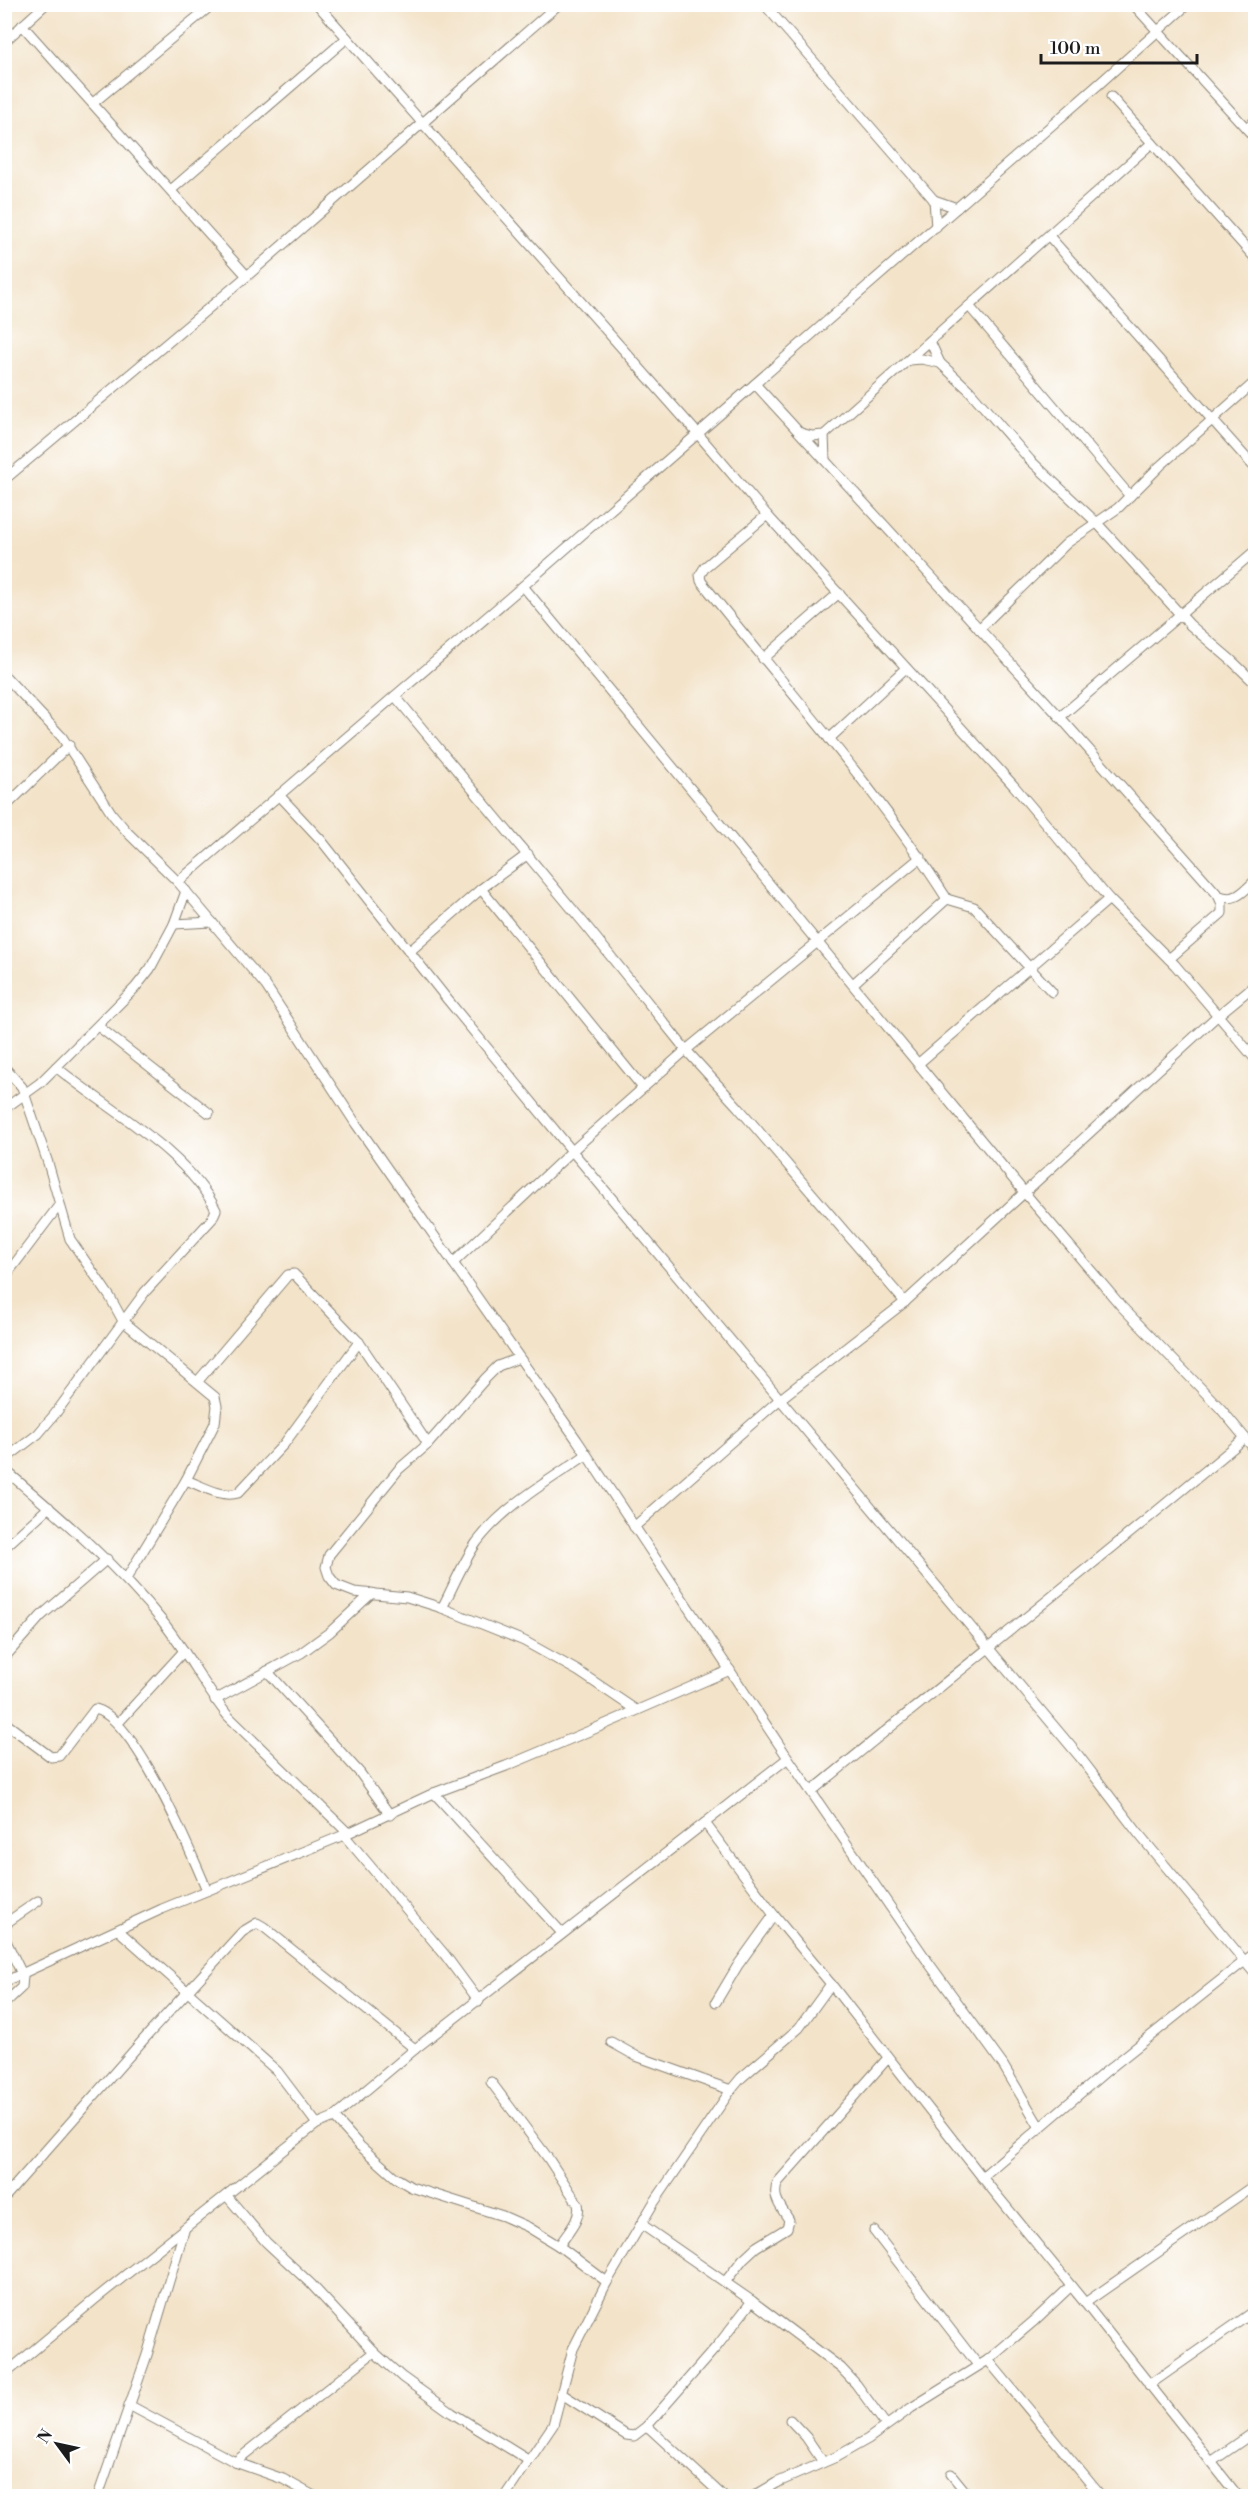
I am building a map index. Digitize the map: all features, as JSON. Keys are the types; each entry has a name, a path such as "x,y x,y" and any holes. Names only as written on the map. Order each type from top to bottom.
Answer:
{"street":[{"path":"4,42 46,4"},
{"path":"93,103 213,4"},
{"path":"317,4 698,434 766,514 1014,786 1109,899 1169,959 1256,1060"},
{"path":"4,480 247,276 423,125 559,4"},
{"path":"764,4 934,200 957,208"},
{"path":"1134,4 1256,139"},
{"path":"178,882 524,586 1188,4"},
{"path":"22,26 247,276"},
{"path":"171,190 347,38"},
{"path":"1111,97 1256,259"},
{"path":"1246,128 1256,120"},
{"path":"800,433 812,436 824,435 1152,143"},
{"path":"934,200 936,227"},
{"path":"1049,237 1256,468"},
{"path":"969,306 1130,496"},
{"path":"930,341 940,363 969,390 1030,460 1096,522 1180,615 1256,684"},
{"path":"909,360 922,359 940,363"},
{"path":"979,629 1067,543 1110,515 1160,466 1256,381"},
{"path":"755,384 1060,717 1218,895 1222,904 1222,913 1169,959"},
{"path":"824,435 825,460"},
{"path":"766,514 705,567 700,575 701,581 921,857 947,899 974,907 1052,992"},
{"path":"1060,717 1256,550"},
{"path":"524,586 1024,1192 1122,1307 1221,1409 1256,1451"},
{"path":"763,659 839,593"},
{"path":"829,739 906,668"},
{"path":"4,675 69,745 117,820 178,882 266,986 356,1124 586,1455 788,1758 928,1962 1003,2066 1040,2126"},
{"path":"395,696 528,854 686,1050 738,1107 905,1302"},
{"path":"4,808 69,745"},
{"path":"279,795 321,840 409,952 572,1151 988,1647 1256,1975"},
{"path":"409,952 481,889 528,854"},
{"path":"453,1263 572,1151 686,1050 817,940 921,857"},
{"path":"1218,895 1227,899 1235,898 1256,880"},
{"path":"481,889 643,1088"},
{"path":"4,1108 25,1096 99,1027 150,969 174,924 186,891"},
{"path":"854,984 947,899"},
{"path":"919,1064 1109,899"},
{"path":"174,924 212,922"},
{"path":"634,1527 779,1400 905,1302 1217,1016 1256,984"},
{"path":"99,1027 209,1113"},
{"path":"4,1067 19,1083 25,1096 70,1239 110,1297 123,1321 215,1397 217,1406 214,1423 186,1480 126,1579"},
{"path":"4,1460 38,1434 55,1414 145,1292 212,1220 216,1210 210,1199 178,1160 56,1067"},
{"path":"4,1278 60,1204"},
{"path":"198,1382 291,1274 300,1279 359,1342 428,1443"},
{"path":"186,1480 218,1493 230,1495 238,1493 284,1444 359,1342"},
{"path":"519,1358 498,1366 428,1443 399,1469 329,1555 326,1567 336,1585 354,1592 407,1597 442,1608 551,1654 636,1710"},
{"path":"812,1791 1133,1532 1245,1438"},
{"path":"442,1608 476,1544 489,1528 508,1510 586,1455"},
{"path":"4,1469 126,1579 184,1651 215,1700 243,1732 346,1834 445,1955 479,2001"},
{"path":"4,1548 49,1508"},
{"path":"4,1658 41,1616 106,1559"},
{"path":"215,1700 300,1653 330,1632 372,1593"},
{"path":"118,1724 184,1651"},
{"path":"4,1982 23,1976 207,1890 346,1834 434,1793 506,1766 730,1670"},
{"path":"267,1671 360,1773 390,1815"},
{"path":"4,1722 51,1758 59,1756 95,1709 99,1709 118,1724 140,1754 161,1792 207,1890"},
{"path":"4,2361 8,2372 94,2300 317,2124 334,2117 415,2049 788,1758"},
{"path":"434,1793 562,1933"},
{"path":"705,1823 774,1915 1237,2496"},
{"path":"4,1928 9,1921 38,1901"},
{"path":"716,2002 738,1965 774,1915"},
{"path":"4,2198 186,1992 242,1932 257,1923 415,2049"},
{"path":"118,1930 278,2071 317,2124"},
{"path":"4,1937 23,1976 22,1987 4,2004"},
{"path":"982,2177 1040,2126 1256,1952"},
{"path":"505,2496 553,2425 573,2349 640,2224 731,2090 741,2078 799,2028 831,1984"},
{"path":"611,2042 636,2056 731,2090"},
{"path":"725,2282 756,2247 787,2228 789,2220 774,2190 778,2182 888,2058"},
{"path":"491,2082 548,2158 578,2204 580,2211 576,2220 559,2246"},
{"path":"334,2117 360,2146 396,2178 411,2187 503,2216 528,2227 559,2246 607,2282"},
{"path":"1085,2303 1256,2184"},
{"path":"227,2196 266,2242 311,2284 374,2352 425,2394 528,2460"},
{"path":"640,2224 752,2301 842,2368 886,2425"},
{"path":"98,2496 154,2333 184,2230"},
{"path":"874,2231 978,2365"},
{"path":"754,2496 795,2474 852,2449 988,2360 1071,2286"},
{"path":"562,2394 626,2435 634,2436 647,2426 752,2301"},
{"path":"1149,2385 1256,2310"},
{"path":"235,2462 374,2352"},
{"path":"988,2360 1101,2496"},
{"path":"129,2405 235,2462 283,2479 315,2496"},
{"path":"790,2420 806,2437 823,2462"},
{"path":"647,2426 723,2496"},
{"path":"1211,2462 1256,2431"},
{"path":"951,2474 969,2496"}]}
